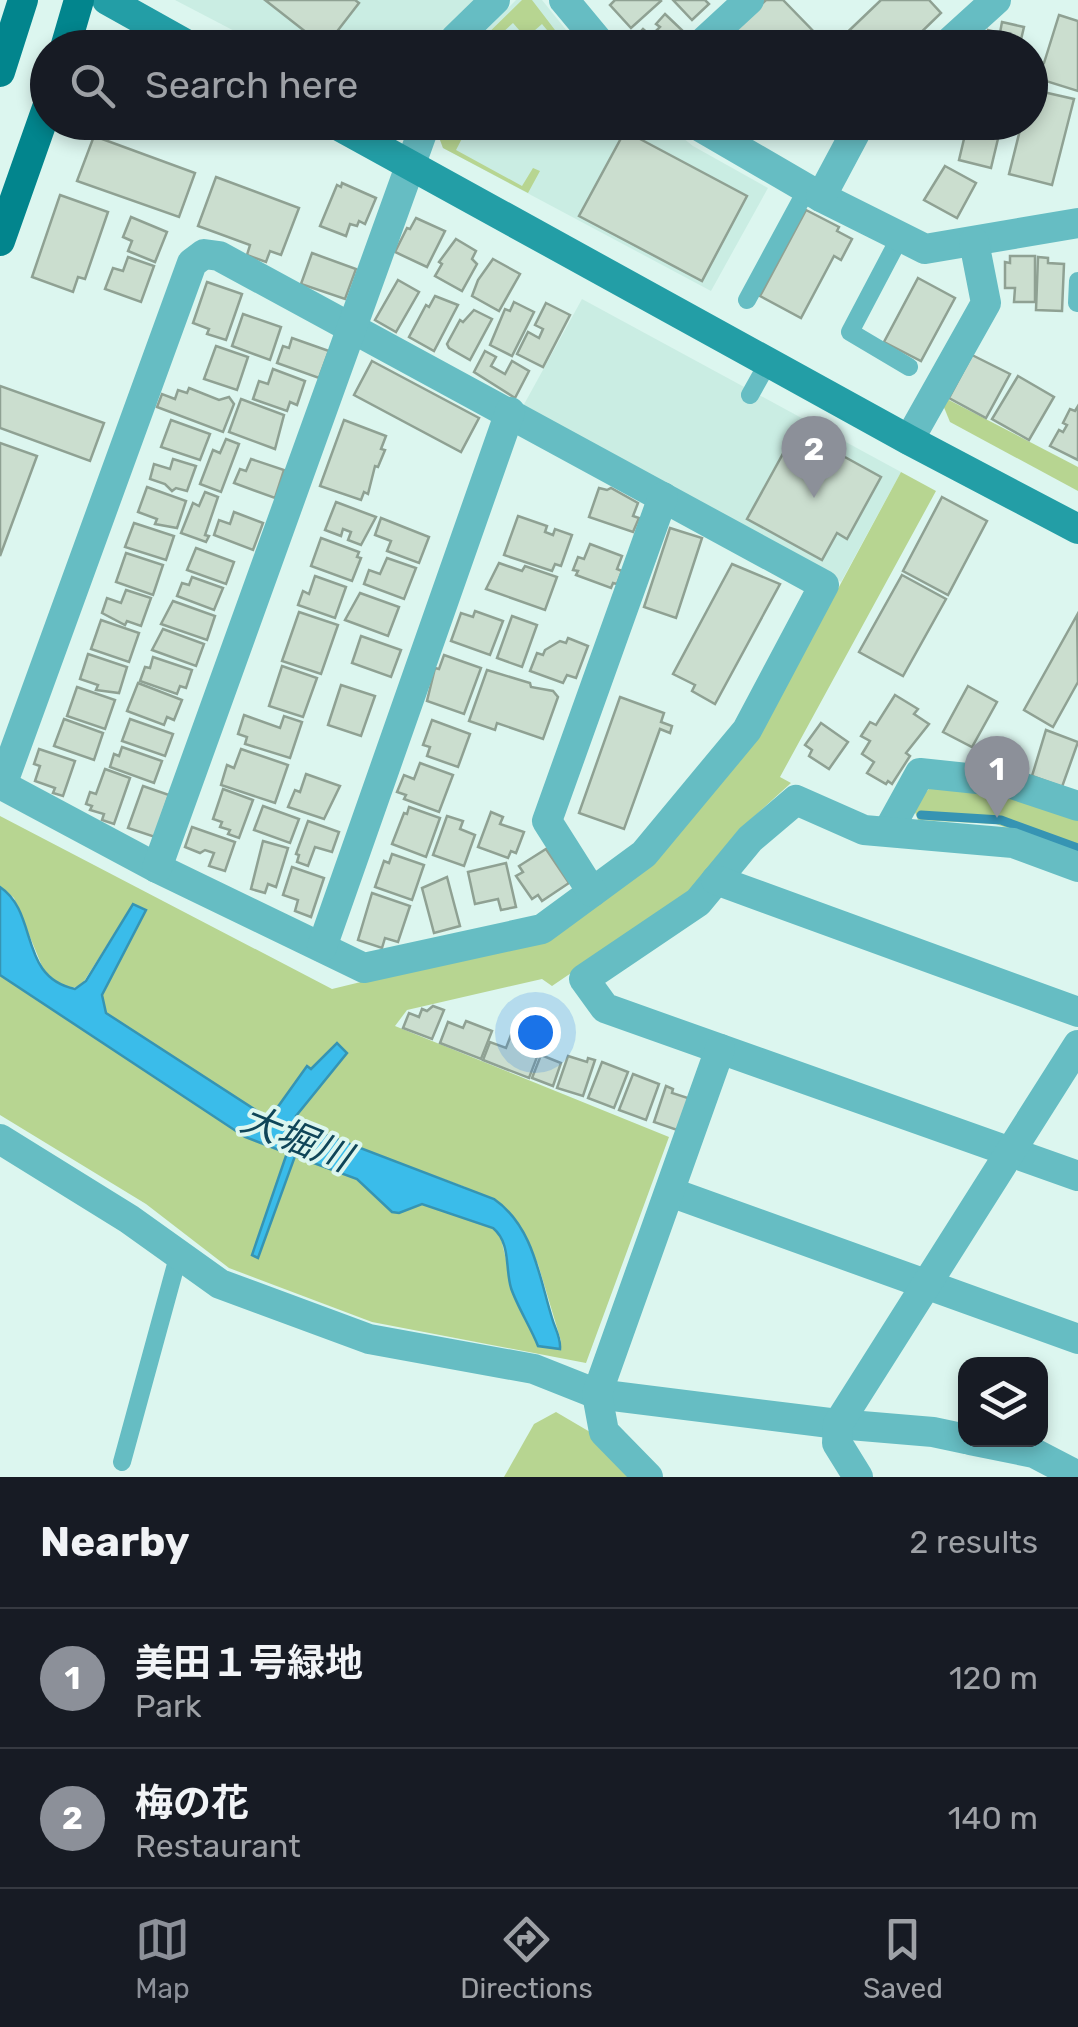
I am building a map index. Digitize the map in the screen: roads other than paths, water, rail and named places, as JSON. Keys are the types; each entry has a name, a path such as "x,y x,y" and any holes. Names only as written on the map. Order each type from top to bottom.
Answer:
{"main road":[{"path":"0,72 23,0"},
{"path":"70,30 79,0"},
{"path":"0,241 36,140"}],"street":[{"path":"107,0 161,30"},
{"path":"463,30 494,0"},
{"path":"564,0 589,30"},
{"path":"717,30 749,0"},
{"path":"963,30 996,0"},
{"path":"366,140 909,440 1078,528"},
{"path":"157,868 420,140"},
{"path":"723,140 814,193 925,249 1078,224"},
{"path":"814,193 849,140"},
{"path":"909,440 986,303 974,242"},
{"path":"204,254 218,256 353,328 824,585 748,730 644,854 542,929 364,968 157,868 1,785 192,264 204,254"},
{"path":"322,947 510,412"},
{"path":"592,892 546,821 663,497"},
{"path":"888,831 920,772 1006,782 1078,806"},
{"path":"1078,867 1013,844 864,830 796,800 750,839 698,902 584,980 605,1008 1078,1176"},
{"path":"716,880 1078,1012"},
{"path":"858,1477 838,1442 838,1424 1078,1045"},
{"path":"648,1477 604,1432 598,1394 720,1049"},
{"path":"0,1139 129,1219 220,1284 369,1338 534,1369 598,1394 958,1437"},
{"path":"670,1192 1078,1340"},
{"path":"1009,1447 1034,1452 1078,1476"}],"lane":[{"path":"748,300 814,193"},
{"path":"900,237 850,332 909,366"},
{"path":"1077,302 1078,281"},
{"path":"750,395 769,361"},
{"path":"122,1462 178,1256"}],"water":[{"name":"大堀川","path":"0,887 20,912 45,972 75,989 86,981 133,904 146,910 102,995 106,1013 265,1116 272,1115 307,1066 311,1069 337,1043 347,1053 296,1116 300,1125 494,1199 507,1210 533,1253 560,1349 538,1346 509,1280 503,1241 493,1228 422,1204 392,1212 357,1179 295,1156 258,1258 252,1255 287,1153 245,1137 0,975"}],"waterway":[{"path":"921,815 1001,820 1078,848"}],"place":[{"name":"梅の花","path":"814,498"},
{"name":"美田１号緑地","path":"997,818"}]}
